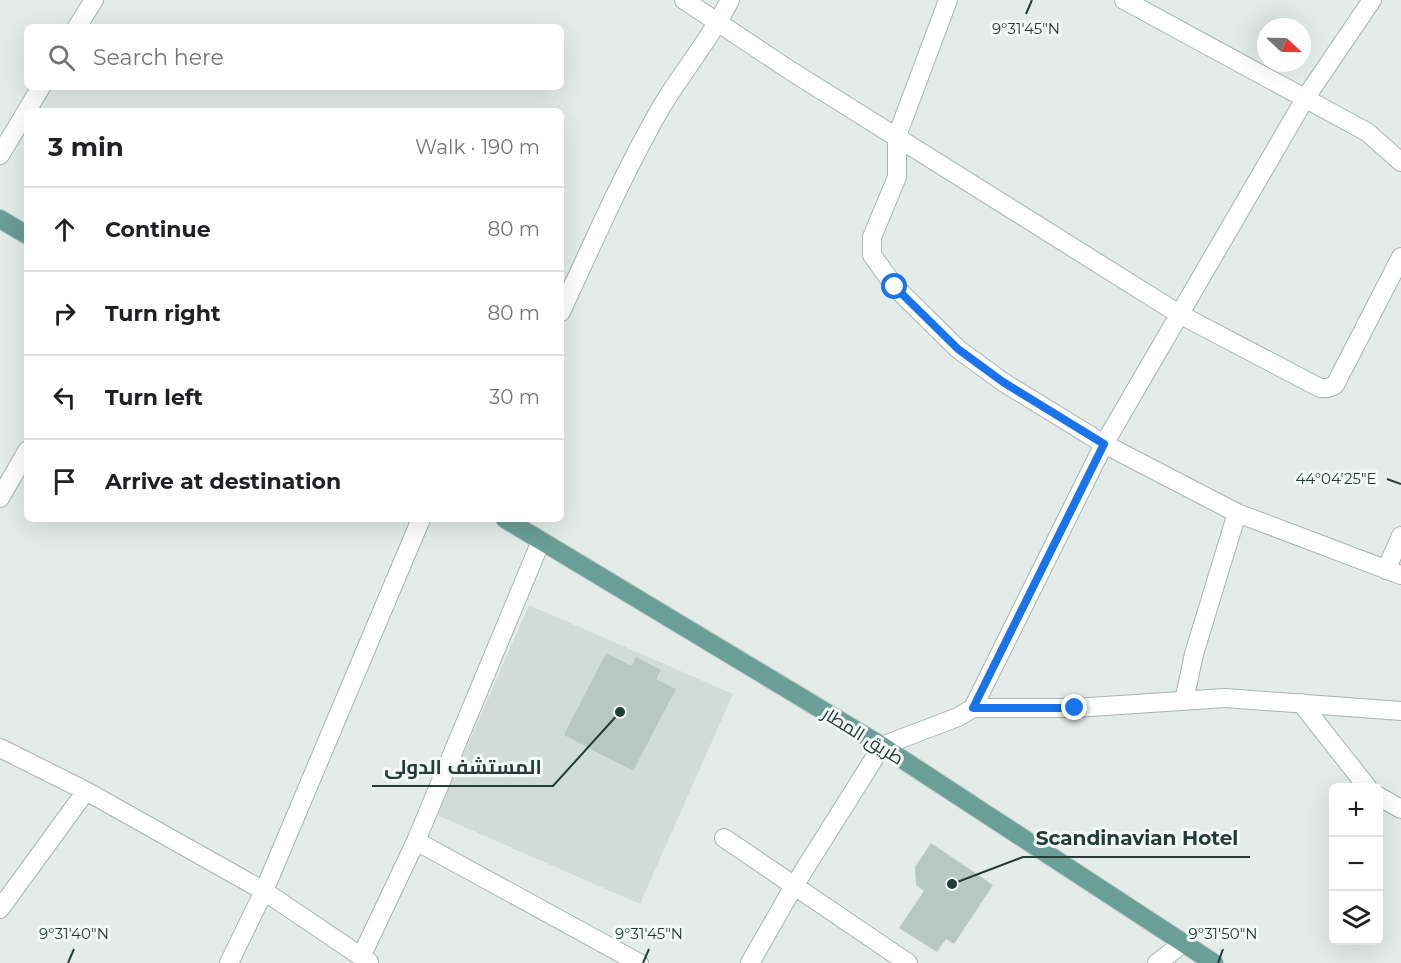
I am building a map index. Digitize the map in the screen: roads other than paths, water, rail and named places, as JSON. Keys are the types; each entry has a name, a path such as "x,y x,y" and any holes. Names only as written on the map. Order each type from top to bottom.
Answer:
{"main road":[{"path":"0,219 24,233"},
{"name":"طريق المطار","path":"510,522 882,746 1214,963"}],"street":[{"path":"79,24 94,0"},
{"path":"684,0 791,71 1179,314 1320,388 1335,385 1401,258"},
{"path":"564,305 608,209 659,111 718,23 730,0"},
{"path":"948,0 897,136 897,177 872,237 872,255 895,287 958,349 1003,382 1104,444 1237,513 1394,573 1401,536"},
{"path":"1124,0 1367,132 1401,162"},
{"path":"973,708 1104,444 1306,97 1372,0"},
{"path":"28,108 39,90"},
{"path":"0,155 24,115"},
{"path":"0,498 24,456"},
{"path":"1184,701 1215,580 1237,513"},
{"path":"229,963 264,891 420,522"},
{"path":"0,748 86,791 264,891 365,960 541,541"},
{"path":"750,963 794,886 882,746 958,717 973,708 1075,708 1225,698 1401,711"},
{"path":"1301,703 1364,783"},
{"path":"0,909 86,791"},
{"path":"1383,799 1401,809"},
{"path":"724,838 908,963"},
{"path":"416,841 639,963"},
{"path":"1157,963 1182,944"}],"place":[{"name":"المستشف الدولى","path":"620,712"},
{"name":"Scandinavian Hotel","path":"952,884"}]}
